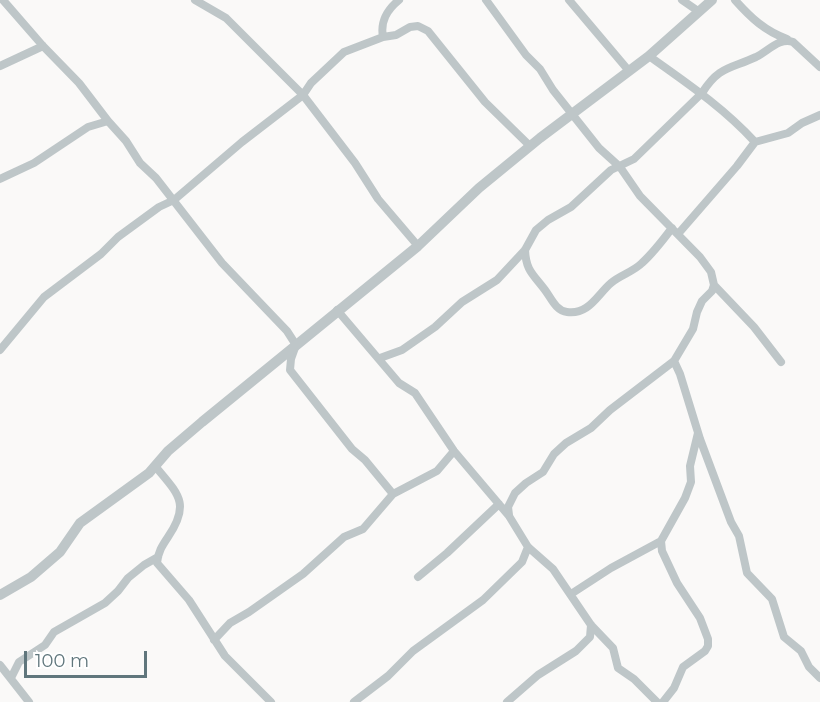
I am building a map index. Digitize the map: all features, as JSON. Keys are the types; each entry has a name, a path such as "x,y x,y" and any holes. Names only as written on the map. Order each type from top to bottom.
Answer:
{"street":[{"path":"3,0 79,83 126,141 140,163 156,178 222,263 287,331 296,345"},
{"path":"195,0 226,18 303,95 355,163 378,199 418,246"},
{"path":"382,38 381,28 388,10 399,0"},
{"path":"486,0 526,56 540,69 553,90 599,148 620,167 640,196 700,257 711,272 714,285 754,327 781,362"},
{"path":"569,0 629,71"},
{"path":"682,0 698,11"},
{"path":"0,595 31,577 60,552 80,522 149,472 201,422 418,246 479,188 571,113 650,56 712,0"},
{"path":"735,0 753,21 774,35 794,42 820,66"},
{"path":"0,350 44,297 159,207 174,200 242,142 303,95 311,83 344,52 396,35 410,27 418,26 428,31 485,102 530,146"},
{"path":"380,358 402,350 435,327 462,302 497,280 525,250 536,230 571,207 612,170 634,159 702,93 710,80 730,65 756,57 782,41 788,40"},
{"path":"0,66 43,46"},
{"path":"650,56 702,93 735,121 755,142"},
{"path":"525,250 525,261 530,272 555,305 564,312 574,313 591,306 613,281 642,263 675,231 737,166 755,142 788,133 802,123 820,115"},
{"path":"0,179 34,163 88,127 108,121"},
{"path":"509,516 508,507 515,493 543,472 554,454 566,443 591,428 610,410 674,361 693,329 702,301 712,291 714,285"},
{"path":"337,310 399,383 415,393 454,451 509,516 528,547 553,569 591,625 613,648 618,668 634,679 657,702"},
{"path":"296,345 291,358 290,370 352,449 365,460 393,494"},
{"path":"674,361 731,522 739,536 747,573 772,599 784,637 801,651 809,667 820,678"},
{"path":"571,594 611,568 661,541 686,498 691,482 690,466 698,432"},
{"path":"214,640 230,623 303,574 344,537 363,529 393,494 437,471 454,451"},
{"path":"155,466 180,501 181,512 178,524 158,553 157,563 189,600 225,656 271,702"},
{"path":"418,577 499,504"},
{"path":"661,541 662,551 677,583 700,618 708,639 705,651 683,667 674,688 663,702"},
{"path":"354,702 388,676 413,651 483,600 522,562 528,547"},
{"path":"11,678 19,662 45,645 54,632 105,603 128,578 158,557"},
{"path":"507,702 538,675 576,651 590,638 591,625"},
{"path":"0,665 29,702"}]}
